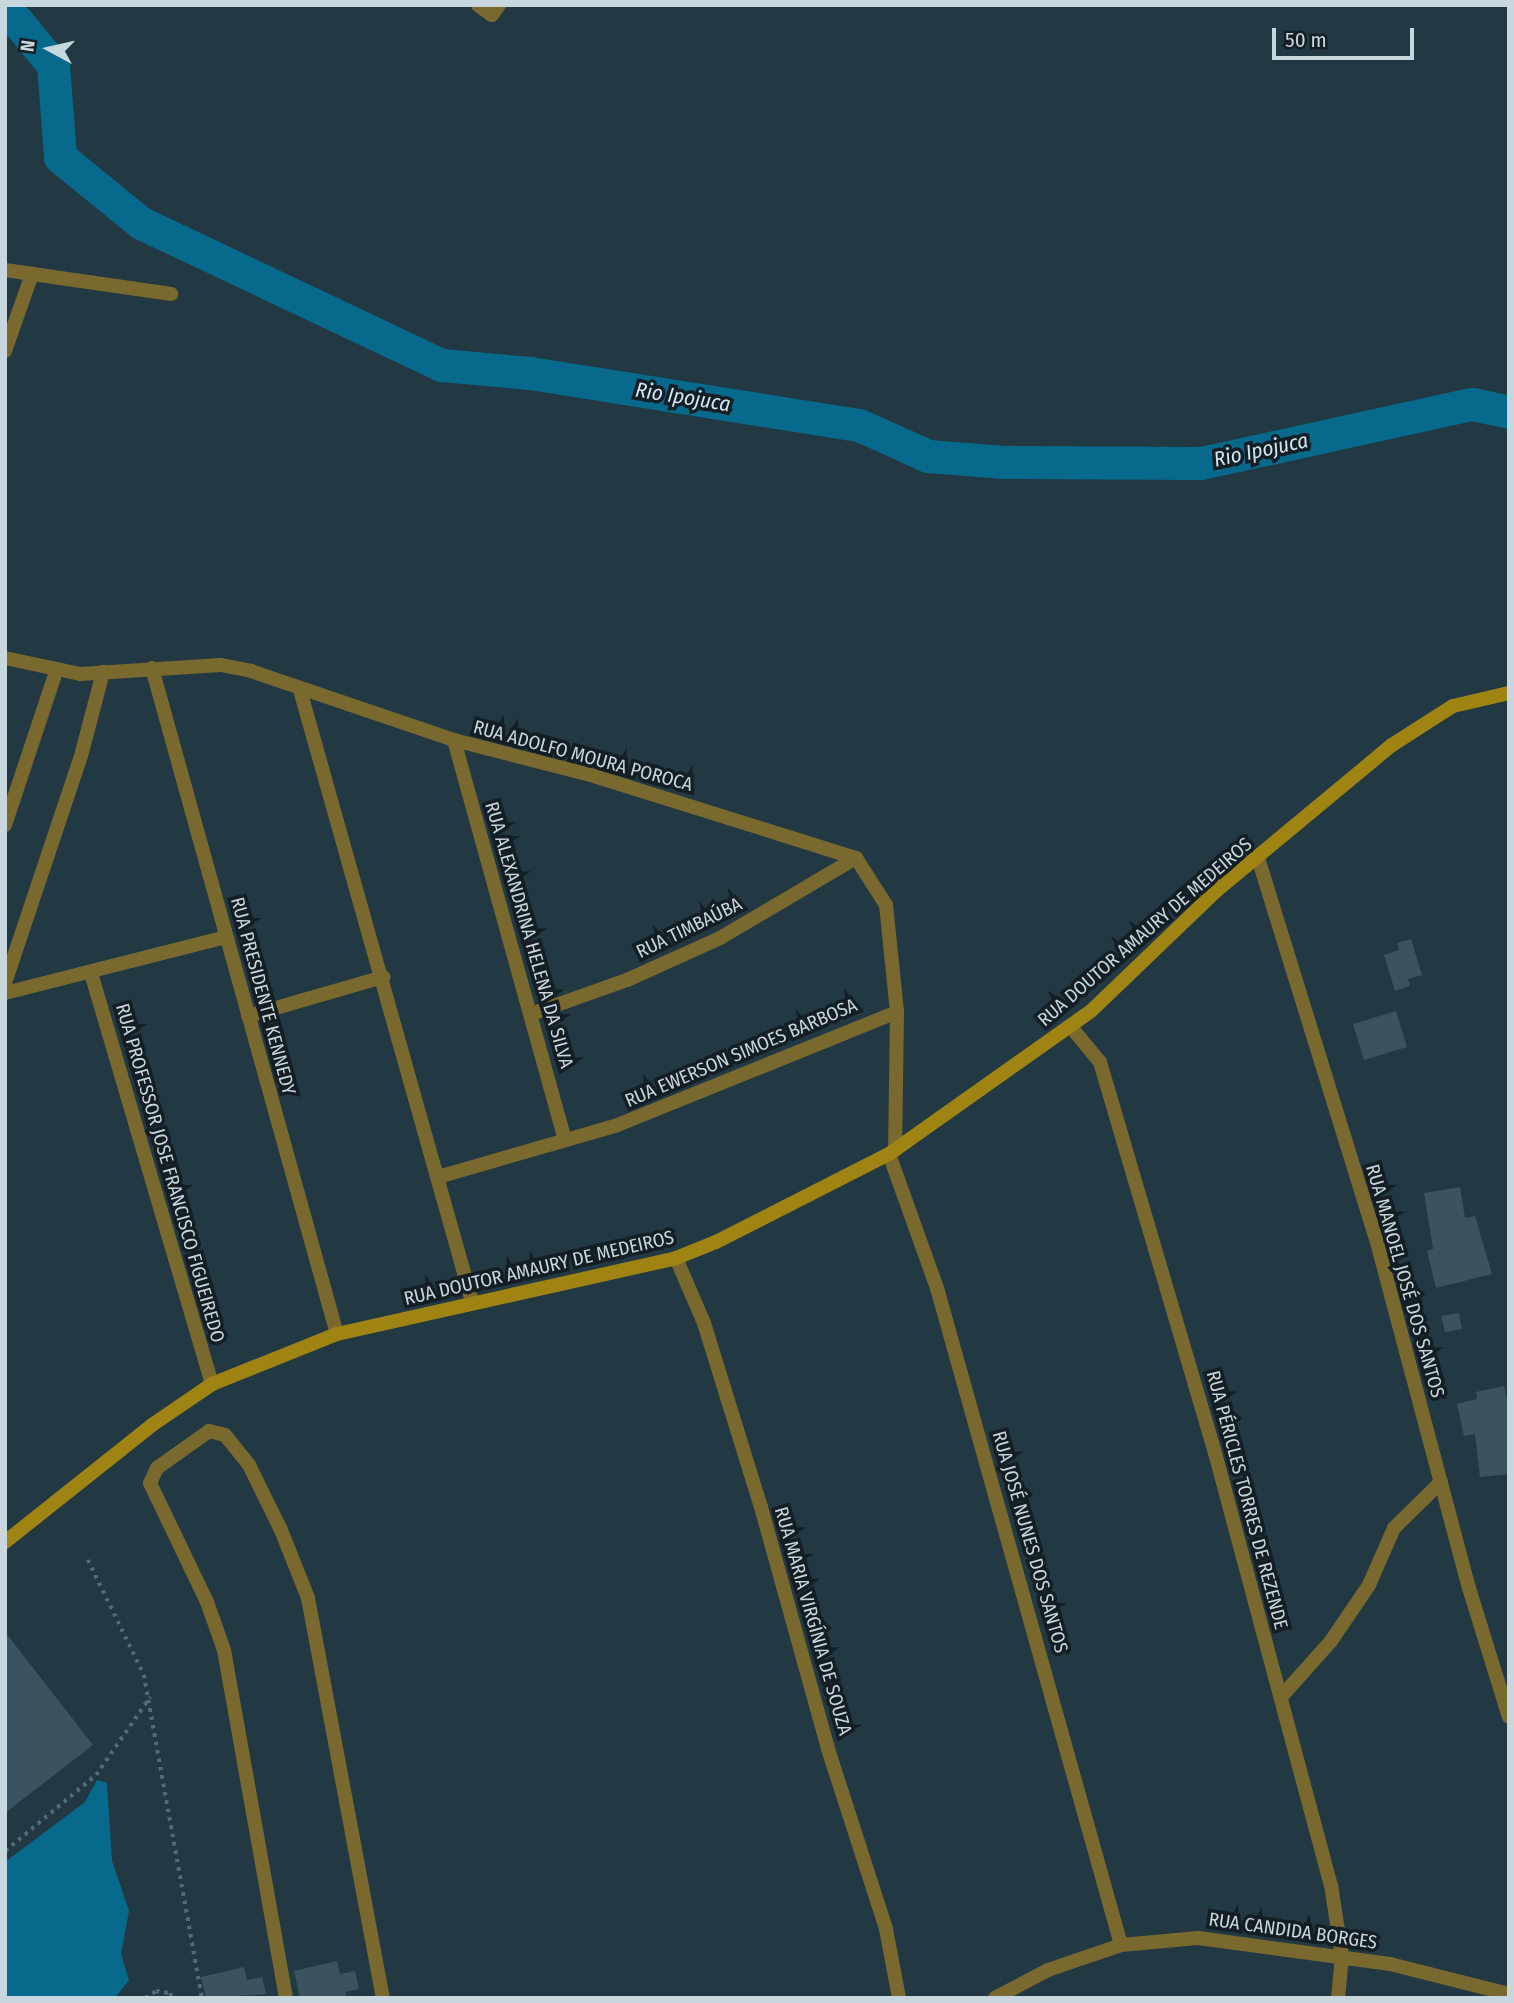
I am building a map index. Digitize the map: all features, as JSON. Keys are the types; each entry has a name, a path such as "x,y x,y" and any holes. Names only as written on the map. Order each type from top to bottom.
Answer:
{"street":[{"path":"478,5 492,15 499,5"},
{"path":"5,270 171,294"},
{"path":"5,351 32,274"},
{"name":"RUA ADOLFO MOURA POROCA","path":"5,658 56,672 221,665 454,740 594,776 856,858"},
{"name":"RUA PRESIDENTE KENNEDY","path":"152,668 337,1334"},
{"path":"5,825 56,672"},
{"path":"5,983 81,755 103,672"},
{"path":"300,690 383,977 472,1301"},
{"name":"RUA DOUTOR AMAURY DE MEDEIROS","path":"5,1542 152,1425 212,1384 337,1334 472,1301 676,1258 716,1242 892,1152 1071,1027 1258,858 1429,718 1453,706 1509,693"},
{"name":"RUA ALEXANDRINA HELENA DA SILVA","path":"454,740 565,1140"},
{"path":"856,858 886,905 897,1012 892,1152"},
{"name":"RUA TIMBAÚBA","path":"531,1014 627,980 720,938 856,858"},
{"name":"RUA MANOEL JOSÉ DOS SANTOS","path":"1258,858 1375,1235 1441,1482 1509,1717"},
{"path":"5,993 226,937"},
{"name":"RUA PROFESSOR JOSE FRANCISCO FIGUEIREDO","path":"91,973 212,1384"},
{"path":"248,1016 383,977"},
{"name":"RUA EWERSON SIMOES BARBOSA","path":"438,1177 565,1140 718,1087 832,1035 897,1012"},
{"name":"RUA PÉRICLES TORRES DE REZENDE","path":"1071,1027 1100,1062 1215,1453 1331,1885 1342,1956 1338,1998"},
{"name":"RUA JOSÉ NUNES DOS SANTOS","path":"892,1152 941,1301 1121,1945"},
{"name":"RUA MARIA VIRGÍNIA DE SOUZA","path":"676,1258 704,1323 757,1494 828,1749 886,1929 899,1998"},
{"path":"286,1998 224,1650 207,1602 150,1483 157,1468 209,1431 225,1435 249,1465 281,1530 308,1598 383,1998"},
{"path":"1281,1697 1331,1641 1369,1585 1394,1528 1441,1482"},
{"name":"RUA CANDIDA BORGES","path":"995,1998 1048,1970 1121,1945 1198,1938 1342,1956 1468,1980 1509,1994"}],"path":[{"path":"88,1560 144,1675 150,1697 202,1998"},
{"path":"5,1851 96,1775 150,1697"},
{"path":"145,1998 156,1991 171,1993 171,1998"}],"water":[{"path":"97,1780 107,1783 112,1861 129,1911 121,1954 129,1980 115,1998 5,1998 5,1862 85,1802"}],"building":[{"path":"1411,939 1422,975 1408,979 1410,986 1395,991 1384,955 1399,950 1397,943"},
{"path":"1396,1011 1407,1047 1364,1060 1353,1024"},
{"path":"1460,1187 1465,1218 1475,1216 1492,1274 1436,1288 1427,1251 1433,1249 1424,1193"},
{"path":"1459,1313 1462,1329 1445,1332 1441,1316"},
{"path":"1504,1386 1509,1408 1509,1474 1480,1477 1475,1434 1464,1436 1457,1404 1477,1399 1476,1392"},
{"path":"5,1632 93,1745 5,1813"},
{"path":"337,1961 340,1974 355,1971 359,1989 345,1992 347,1998 300,1998 294,1971"},
{"path":"244,1967 247,1980 262,1977 266,1994 206,1998 201,1977"}],"waterway":[{"name":"Rio Ipojuca","path":"5,18 17,21 53,65 60,157 141,223 442,365 530,373 859,425 928,456 1004,462 1201,463 1472,404 1509,412"}]}
